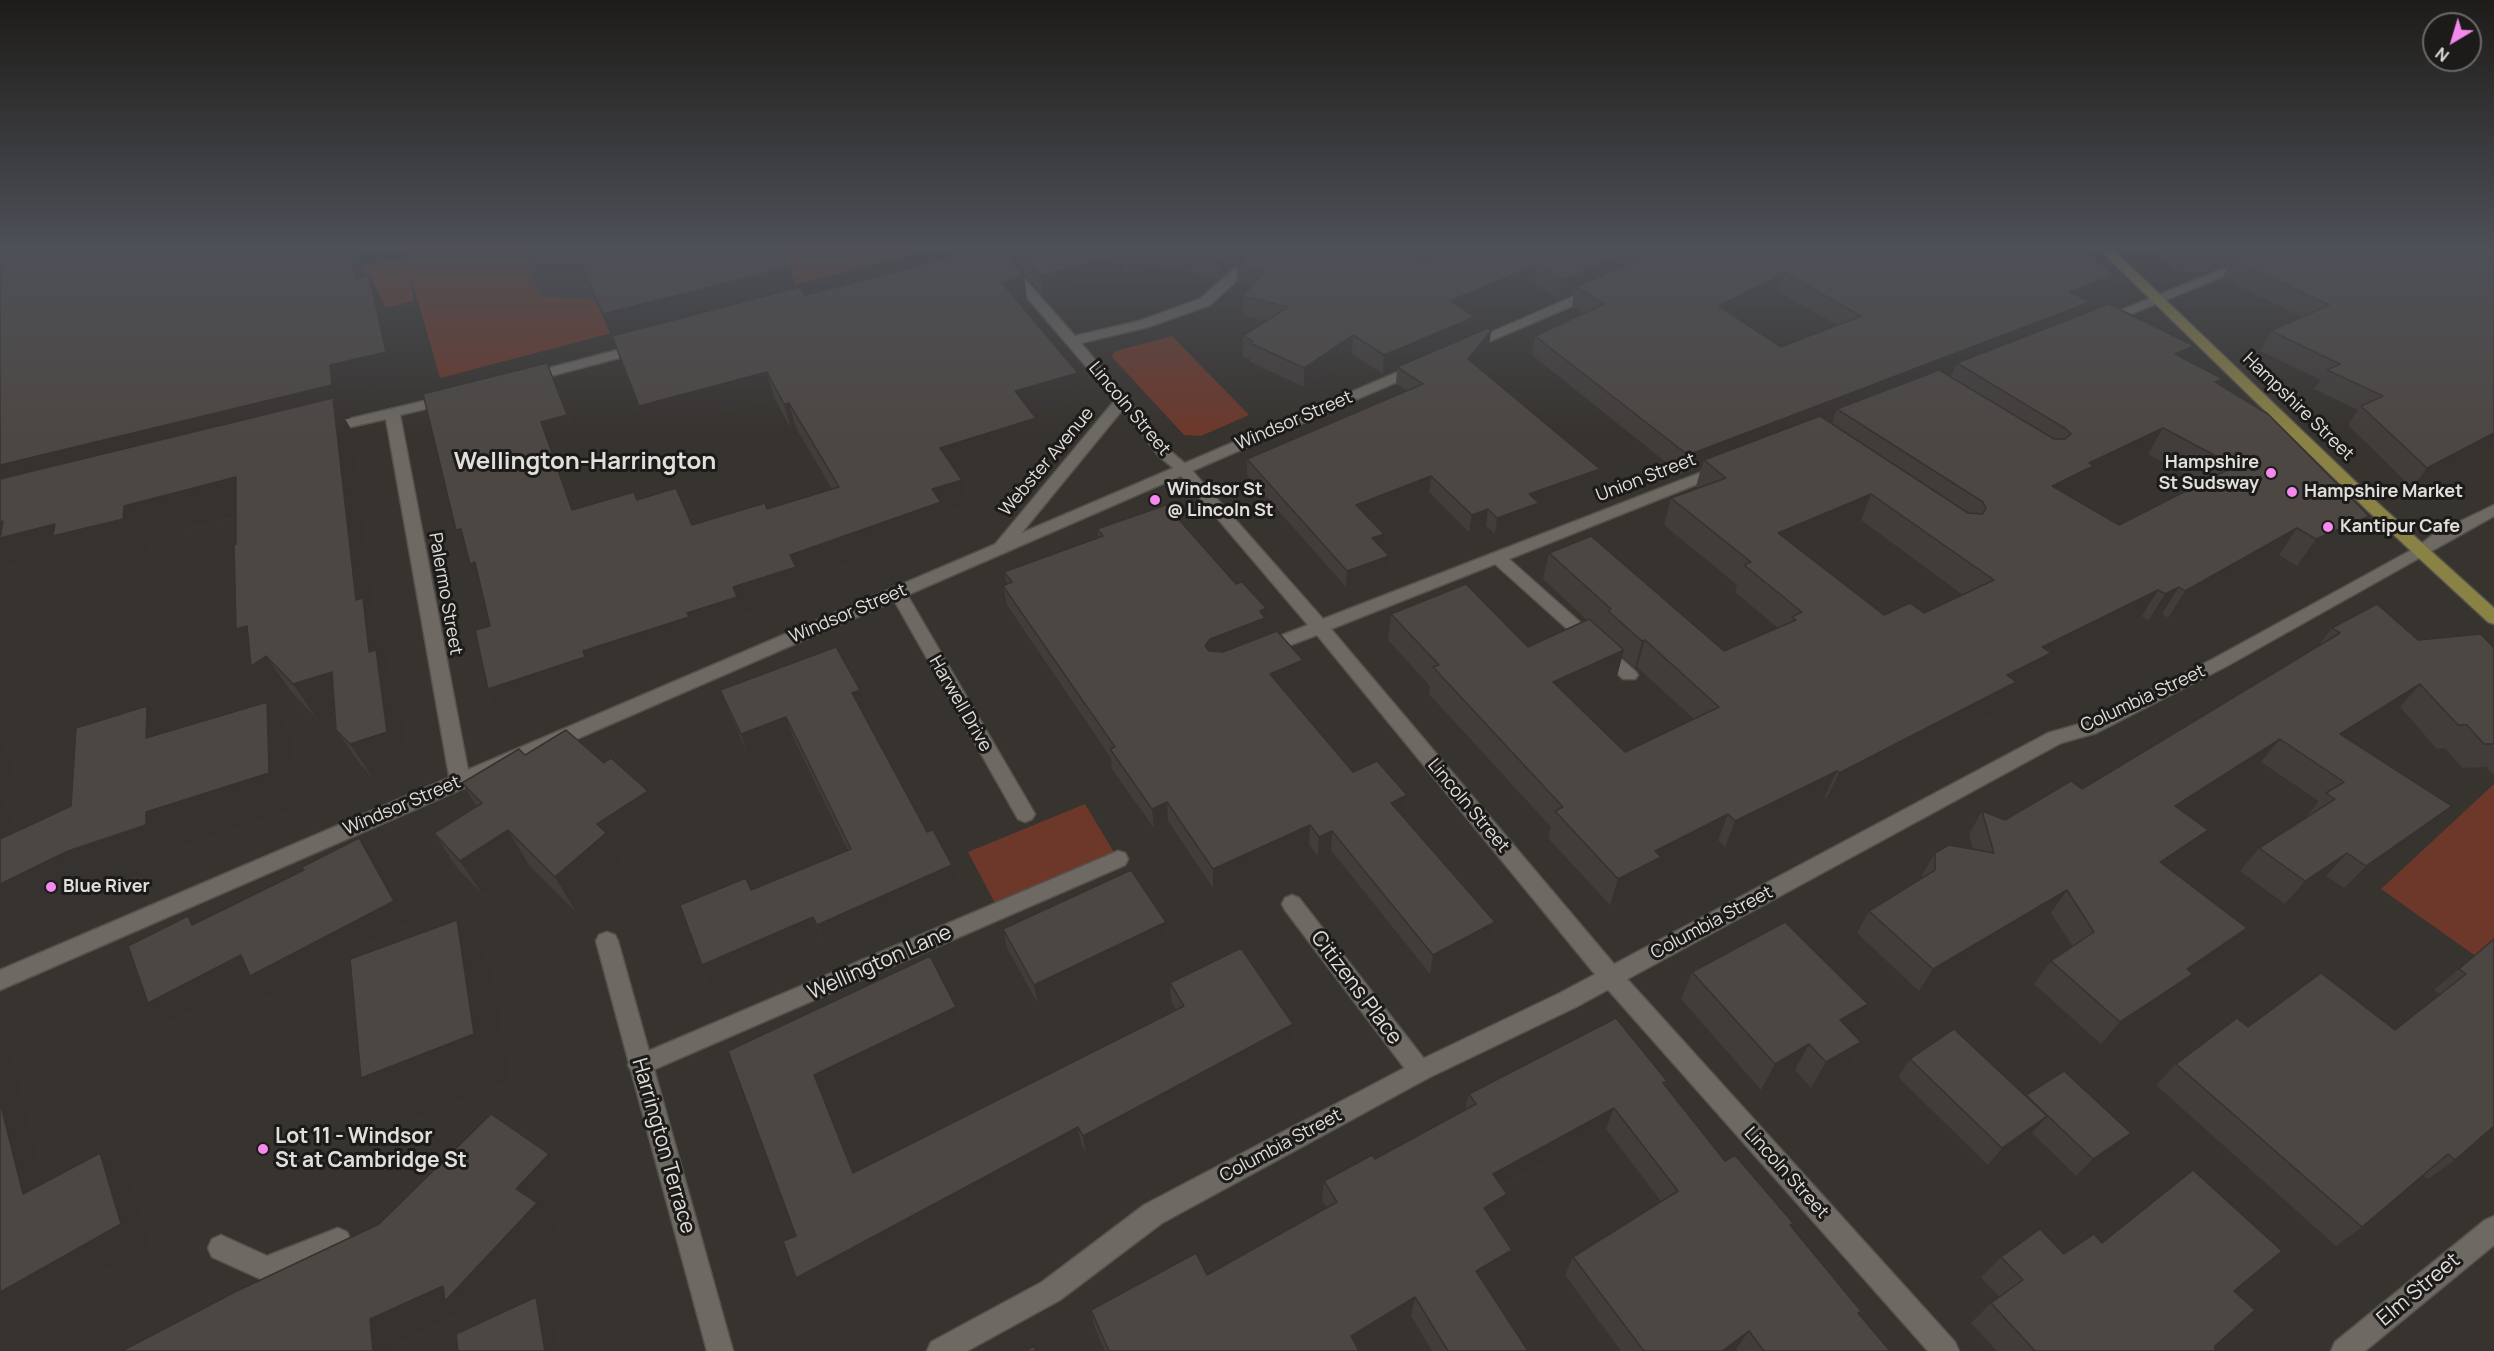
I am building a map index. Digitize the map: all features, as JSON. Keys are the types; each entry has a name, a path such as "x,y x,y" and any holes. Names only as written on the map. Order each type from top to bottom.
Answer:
{"main road":[{"name":"Hampshire Street","path":"2168,310 2374,508 2423,550 2494,618"}],"street":[{"name":"Lincoln Street","path":"1045,310 1123,400 1164,453 1183,469 1319,626 1611,977 1946,1351"},
{"path":"1072,341 1143,324 1182,310"},
{"path":"1454,352 1550,310"},
{"path":"2094,323 2128,310"},
{"path":"510,382 655,344"},
{"name":"Windsor Street","path":"0,980 1432,362"},
{"path":"306,434 464,395"},
{"name":"Webster Avenue","path":"1000,548 1123,400"},
{"name":"Palermo Street","path":"392,414 460,781"},
{"name":"Union Street","path":"1246,654 1737,464"},
{"name":"Columbia Street","path":"940,1351 1051,1291 1118,1238 1153,1215 1420,1071 1611,977 2055,738 2089,728 2219,663 2494,510"},
{"path":"1497,557 1629,675"},
{"name":"Harwell Drive","path":"898,593 1025,814"},
{"name":"Wellington Lane","path":"640,1065 1119,859"},
{"name":"Citizens Place","path":"1292,904 1420,1071"},
{"name":"Harrington Terrace","path":"607,941 720,1351"},
{"name":"Elm Street","path":"2344,1351 2494,1229"},
{"path":"221,1248 267,1269 338,1241"}],"shaded area":[{"path":"421,310 700,310 440,378"},
{"path":"1172,336 1249,415 1201,436 1184,435 1113,358 1112,355 1116,351"},
{"path":"2494,784 2494,969 2381,889"},
{"path":"1085,804 1118,859 999,911 968,852"}],"building":[{"path":"0,310 377,310 386,352 330,365 332,385 0,465"},
{"path":"601,310 619,310 603,314"},
{"path":"712,310 1025,310 1078,373 1015,391 1036,418 940,448 962,480 932,489 941,502 790,555 796,567 733,587 737,597 687,613 689,617 583,651 585,657 488,689 475,630 490,626 475,562 470,564 461,529 456,530 423,394 547,363 567,415 541,422 572,510 634,492 637,500 676,488 692,525 765,503 767,509 839,487 789,403 784,404 767,372 639,406 612,336"},
{"path":"1283,310 1464,310 1475,317 1384,355 1353,335 1304,368 1250,343 1253,341 1243,336"},
{"path":"1591,310 1725,310 1781,347 1861,316 1850,310 2069,310 1688,455 1535,336"},
{"path":"2093,310 2121,310 2194,346 2175,354 2223,379 2215,382 2268,414 2369,516 2316,539 2297,528 2185,591 2179,587 2165,594 2158,590 2042,647 2051,653 2007,675 2016,682 1839,773 1837,771 1735,821 1728,814 1655,851 1661,857 1618,879 1555,811 1563,807 1433,667 1439,665 1391,614 1466,584 1528,647 1589,619 1624,650 1553,682 1625,752 1719,707 1645,640 1642,641 1608,611 1611,609 1549,553 1591,536 1724,651 1796,620 1792,617 1802,612 1744,565 1751,562 1671,498 1726,478 1704,460 1820,416 1968,513 1982,514 1986,509 1983,502 1837,409 1939,370 2054,439 2065,439 2071,434 1957,363","holes":["2163,428 2235,466 2119,525 2052,486 2093,466 2089,463","1871,494 1994,580 1924,613 1910,603 1884,615 1778,533"]},
{"path":"2318,310 2494,310 2494,433 2427,468 2361,406 2383,396 2327,370 2340,364 2271,331"},
{"path":"1488,328 1491,331 1468,359 1600,469 1529,494 1539,503 1497,518 1488,509 1472,515 1431,476 1356,505 1384,534 1372,538 1389,556 1347,571 1247,459 1423,384 1397,367"},
{"path":"333,398 356,600 363,598 369,652 376,650 387,732 350,744 336,730 332,672 293,684 266,656 251,666 247,626 236,629 234,545 236,544 236,477 124,506 123,519 53,536 55,524 0,538 3,521 0,522 0,479"},
{"path":"1166,505 1236,584 1242,582 1266,608 1260,611 1265,618 1210,639 1205,646 1209,651 1223,652 1277,631 1303,660 1270,674 1353,772 1377,761 1407,795 1391,803 1495,922 1433,955 1332,831 1319,837 1310,825 1213,869 1167,802 1152,809 1110,749 1115,747 1003,586 1012,582 1004,572 1103,536 1097,529"},
{"path":"2377,604 2418,640 2481,634 2494,648 2494,744 2484,744 2467,725 2458,725 2420,684 2340,734 2452,806 2366,866 2347,853 2305,881 2259,848 2335,799 2326,793 2344,782 2280,739 2175,806 2208,830 2160,862 2247,928 2187,969 2193,974 2120,1022 2051,961 2094,932 2067,890 1933,969 1869,911 1935,870 1935,853 1949,845 1994,853 1982,811 2005,820 2071,781 2082,789 2340,633 2332,628"},
{"path":"836,647 860,690 852,693 927,832 933,830 952,865 817,925 813,917 702,965 680,905 746,878 751,890 851,849 786,717 741,734 720,690"},
{"path":"267,702 269,773 146,812 146,825 68,851 0,884 0,839 71,806 76,728 147,706 146,738"},
{"path":"566,730 604,763 611,758 648,791 597,824 606,833 555,877 508,830 460,861 434,833 482,803 462,783 519,749 525,755"},
{"path":"359,838 394,901 250,976 241,955 148,1003 128,946 188,916 192,925 304,870 302,867"},
{"path":"1131,870 1166,922 1034,985 1003,929"},
{"path":"457,920 474,1034 361,1078 350,959"},
{"path":"1785,922 1868,1004 1840,1020 1861,1042 1826,1062 1809,1044 1775,1064 1692,972"},
{"path":"2494,939 2494,1126 2455,1160 2448,1154 2362,1227 2176,1064 2237,1018 2248,1027 2321,973 2395,1030 2466,974 2459,969"},
{"path":"1241,948 1293,1024 1083,1136 1078,1127 796,1278 783,1241 796,1236 728,1051 930,956 956,1007 814,1075 853,1173 1184,1006 1170,983"},
{"path":"1616,1018 1667,1081 1663,1083 1725,1161 1735,1155 1793,1223 1790,1225 1861,1311 1858,1313 1890,1351 1764,1351 1749,1331 1722,1351 1644,1351 1573,1257 1678,1191 1614,1108 1493,1174 1507,1194 1484,1208 1512,1250 1476,1271 1528,1351 1448,1351 1415,1297 1351,1336 1359,1351 1109,1351 1091,1310 1196,1253 1207,1275 1337,1202 1324,1181 1372,1155 1375,1159 1476,1104 1469,1094"},
{"path":"1954,1029 2047,1116 2002,1148 1910,1059"},
{"path":"2064,1071 2131,1133 2093,1159 2026,1095"},
{"path":"0,1102 23,1194 100,1153 121,1224 0,1292"},
{"path":"491,1114 549,1154 516,1189 537,1203 445,1301 443,1286 370,1319 373,1351 122,1351 235,1292 379,1224"},
{"path":"2193,1170 2282,1251 2234,1291 2255,1310 2215,1346 2215,1351 2035,1351 1991,1303 2023,1280 2001,1257 2040,1229 2064,1254 2094,1234 2102,1243"},
{"path":"536,1297 545,1351 458,1351 456,1334"},
{"path":"1034,1346 1036,1351 1025,1351"}],"place":[{"name":"Hampshire St Sudsway","path":"2271,473"},
{"name":"Hampshire Market","path":"2292,492"},
{"name":"Windsor St @ Lincoln St","path":"1155,500"},
{"name":"Kantipur Cafe","path":"2328,527"},
{"name":"Blue River","path":"51,887"},
{"name":"Lot 11 - Windsor St at Cambridge St","path":"263,1149"}],"district":[{"name":"Wellington-Harrington","path":"585,462"}]}
